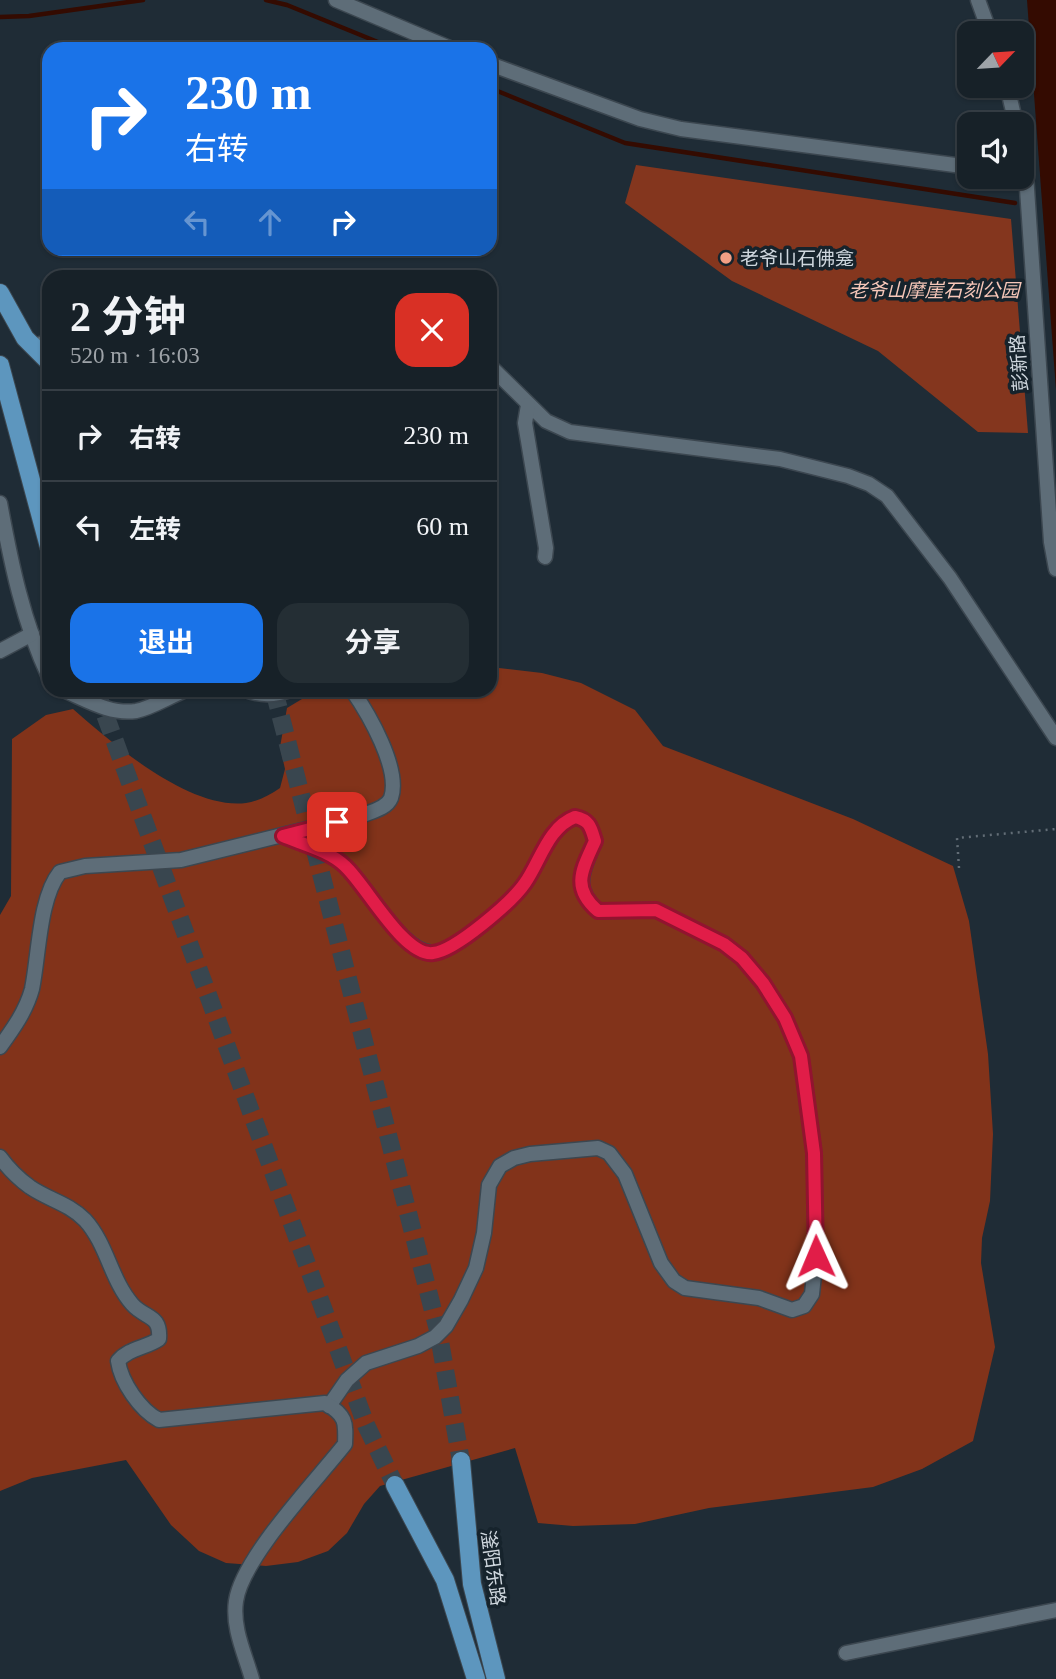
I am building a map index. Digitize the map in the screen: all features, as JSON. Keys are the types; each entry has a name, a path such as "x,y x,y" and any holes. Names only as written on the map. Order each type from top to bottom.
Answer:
{"main road":[{"path":"0,293 15,322 40,344"},
{"path":"0,365 42,521"},
{"name":"滏阳东路","path":"461,1461 471,1584 496,1679"},
{"path":"395,1485 446,1580 476,1679"}],"street":[{"path":"336,0 435,42"},
{"path":"978,0 985,21"},
{"path":"497,67 640,119 681,129 957,165"},
{"name":"彭新路","path":"1025,189 1051,542 1056,569"},
{"path":"497,373 546,421 570,432 780,459 869,484 887,496 950,578 1056,738"},
{"path":"528,405 525,423 546,548 545,556"},
{"path":"0,503 16,588 42,659"},
{"path":"0,651 32,634"},
{"path":"79,697 110,710 122,712 137,711 170,697"},
{"path":"0,1047 24,1012 31,991 48,888 60,872 85,866 180,860 363,815 384,806 390,800 392,785 386,755 356,697"},
{"path":"283,836 343,863 358,878 406,941 417,950 428,954 448,949 499,911 525,883 559,826 575,817 585,820 590,825 595,841 583,866 583,889 588,903 598,911 656,910 724,944 742,958 763,983 785,1018 801,1056 814,1153 816,1256 812,1294 804,1306 792,1310 759,1298 685,1288 674,1281 661,1263 625,1174 609,1153 598,1148 514,1158 500,1166 489,1185 484,1233 475,1268 446,1326 435,1337 418,1346 366,1363 347,1380 329,1406"},
{"path":"0,1157 32,1188 64,1203 87,1222 132,1304 142,1313 152,1316 158,1324 159,1339 150,1345 132,1350 118,1361 124,1378 149,1415 159,1420 325,1403 337,1410 346,1423 345,1444 257,1553 239,1587 236,1625 253,1679"},
{"path":"846,1653 1056,1610"}],"path":[{"path":"959,868 957,838 1056,829"}],"green space":[{"name":"老爷山摩崖石刻公园","path":"636,165 1011,219 1028,433 978,432 878,351 732,281 625,203"}],"shaded area":[{"path":"1027,0 1056,0 1056,390 1034,94 1034,21 1029,21"},
{"path":"497,668 542,673 581,683 635,710 663,746 853,819 953,866 969,921 988,1054 993,1134 990,1201 982,1238 981,1263 995,1347 973,1441 922,1469 873,1487 709,1508 635,1524 573,1526 538,1523 515,1448 380,1486 364,1504 347,1533 328,1551 298,1562 266,1566 226,1563 199,1551 171,1525 126,1460 32,1478 0,1491 0,915 11,896 12,739 46,715 73,709 130,756 177,786 224,802 246,803 280,788 285,769 280,747 287,708 305,697 497,697"}],"waterway":[{"path":"0,17 29,16 143,0"},
{"path":"266,0 287,5 378,42"},
{"path":"497,91 625,143 1015,203"}],"tunnel":[{"path":"99,697 366,1425 395,1485"},
{"path":"276,697 438,1330 461,1461"}],"place":[{"name":"老爷山石佛龛","path":"726,258"}],"route":[{"path":"337,822 283,836 343,863 358,878 406,941 417,950 428,954 448,949 499,911 525,883 559,826 575,817 590,825 595,841 583,866 583,889 588,903 598,911 656,910 724,944 742,958 763,983 785,1018 801,1056 814,1153 816,1256"}]}
